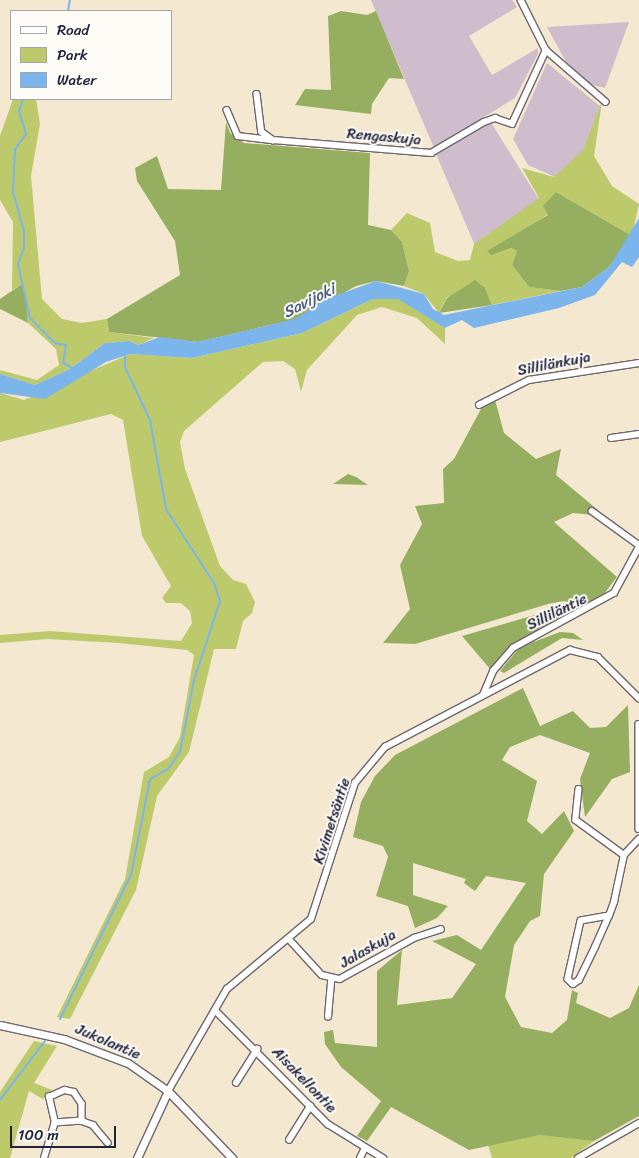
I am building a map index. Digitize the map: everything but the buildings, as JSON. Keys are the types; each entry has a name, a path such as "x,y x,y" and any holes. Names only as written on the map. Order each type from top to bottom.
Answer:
{"street":[{"path":"521,0 546,50 606,102"},
{"name":"Rengaskuja","path":"273,140 421,154 439,151 484,122 495,118 512,124 546,50"},
{"path":"257,94 262,132 273,140"},
{"path":"227,110 238,136 273,140"},
{"name":"Sillilänkuja","path":"479,405 529,380 639,363"},
{"path":"611,438 639,434"},
{"path":"592,511 639,546"},
{"name":"Silliläntie","path":"483,696 493,671 513,648 614,593 639,546"},
{"name":"Kivimetsäntie","path":"168,1091 215,1010 235,980 290,940 316,909 355,783 364,769 385,747 483,696 559,652 579,650 598,657 639,698"},
{"path":"639,724 639,830"},
{"path":"579,789 576,820 624,855"},
{"path":"609,916 581,921 568,979 573,984 579,980 609,916 624,855 639,839"},
{"name":"Jalaskuja","path":"290,940 331,980 350,977 392,949 441,929"},
{"path":"328,1017 331,980"},
{"name":"Aisakellontie","path":"215,1010 257,1049 310,1106 365,1148 383,1158"},
{"name":"Jukolantie","path":"0,1025 98,1049 168,1091 232,1158"},
{"path":"236,1083 257,1049"},
{"path":"44,1158 55,1123 49,1097 66,1090 79,1096 82,1121"},
{"path":"137,1158 168,1091"},
{"path":"289,1140 310,1106"},
{"path":"55,1123 82,1121 98,1129 108,1143"},
{"path":"578,1158 639,1123"},
{"path":"360,1158 365,1148"}],"shaded area":[{"path":"371,0 512,0 517,7 469,36 492,75 538,48 538,54 515,98 434,148"},
{"path":"629,22 605,88 588,84 571,71 547,27"},
{"path":"547,63 601,107 592,154 598,196 528,165 513,139"},
{"path":"490,121 548,214 479,255 436,154"}],"green space":[{"path":"341,11 367,15 376,11 404,79 389,78 372,104 371,114 295,105 305,89 331,90 328,16"},
{"path":"13,100 36,100 40,124 31,176 42,299 62,319 82,323 107,319 109,332 154,338 138,345 129,341 105,343 70,369 35,385 0,374 0,370 37,380 59,365 56,349 28,323 22,284 12,290 13,222 0,200 0,136"},
{"path":"602,101 594,156 612,186 639,204 632,236 556,192 548,214 492,255 511,248 517,251 512,265 529,287 561,291 492,305 485,288 447,297 439,313 424,294 404,286 409,271 402,242 391,230 407,213 430,223 435,252 458,261 470,260 474,244 539,198 522,168 554,177 583,150"},
{"path":"226,122 230,133 244,143 370,153 368,225 391,230 402,242 409,271 404,286 376,281 356,286 296,319 198,342 109,332 107,319 180,275 175,241 137,181 135,168 157,156 168,189 221,190"},
{"path":"556,192 632,236 609,267 582,287 561,291 529,287 512,265 517,251 511,248 492,255 487,251 548,215 543,206"},
{"path":"475,280 485,288 492,305 439,313 447,298"},
{"path":"22,284 28,323 0,309 0,299"},
{"path":"373,299 398,299 416,307 445,328 445,344 417,318 382,307 357,315 307,370 301,392 295,369 283,361 263,362 184,431 180,442 185,469 220,566 233,580 246,584 255,602 252,613 243,621 236,649 214,649 189,752 157,796 136,890 70,1019 57,1017 125,879 144,772 169,757 180,737 194,655 187,650 119,643 47,639 0,643 0,635 50,631 181,641 192,623 190,611 181,603 166,603 162,598 171,586 142,536 123,420 111,414 0,442 0,393 24,400 130,354 192,358 302,333"},
{"path":"494,396 504,433 536,459 561,449 556,475 598,510 593,515 573,513 554,522 617,577 600,599 586,607 564,601 548,604 415,644 383,643 410,609 400,565 422,524 415,506 444,503 443,469 454,459 481,409"},
{"path":"348,474 356,477 368,485 333,484"},
{"path":"552,610 575,613 511,646 491,670 462,636"},
{"path":"560,632 573,633 583,640 562,638 504,673 500,671 520,647"},
{"path":"523,688 540,726 573,711 590,728 606,727 628,705 630,772 612,779 585,817 580,779 590,753 540,735 510,747 502,760 537,781 527,821 542,834 564,811 574,831 544,874 540,916 530,921 514,945 505,997 521,1027 552,1033 567,1020 572,990 578,993 576,1003 610,1018 629,1008 639,985 639,1116 594,1141 540,1135 469,1150 391,1107 367,1141 357,1136 381,1101 341,1067 325,1044 324,1032 333,1030 335,1043 377,1047 377,971 402,950 397,1005 452,998 476,964 432,941 457,935 481,950 526,883 486,876 475,891 464,883 466,879 413,863 413,895 448,906 437,918 415,928 408,906 376,896 388,857 383,846 353,837 361,802 375,776 395,755"},
{"path":"34,1041 57,1046 34,1083 52,1090 43,1099 29,1091 10,1158 0,1158 0,1092"},
{"path":"540,1135 583,1137 594,1141 571,1158 492,1158 488,1145"}],"water":[{"path":"639,218 639,257 632,267 622,262 595,295 559,308 474,328 462,320 445,328 398,299 373,299 302,333 192,358 130,354 106,362 45,399 0,393 0,374 35,385 70,369 105,343 129,341 138,345 160,337 198,342 295,319 326,299 376,281 424,294 433,309 444,315 582,287 609,267"}],"waterway":[{"path":"68,10 70,0"},
{"path":"23,100 19,111 26,134 15,149 13,192 24,231 24,248 18,264 30,318 55,343 66,345 63,363 73,368"},
{"path":"60,1019 131,875 150,779 168,769 180,752 194,680 220,601 214,583 166,509 150,420 125,367 125,356"},
{"path":"0,1100 45,1041"}],"water label":[{"name":"Savijoki","path":"309,301"}]}
